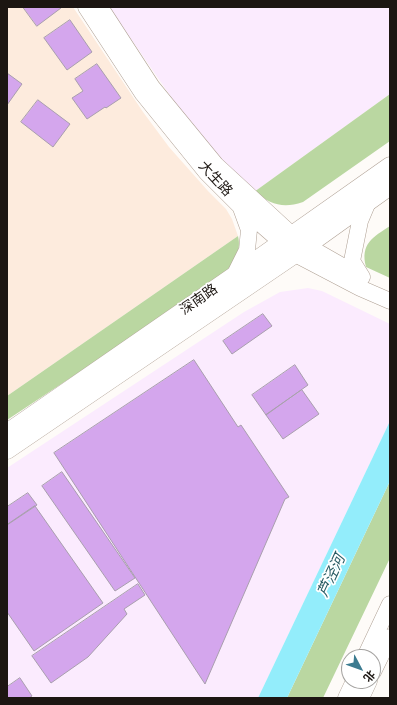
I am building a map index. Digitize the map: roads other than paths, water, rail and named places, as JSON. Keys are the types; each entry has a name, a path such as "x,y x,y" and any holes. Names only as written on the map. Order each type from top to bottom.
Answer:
{"main road":[{"name":"深南路","path":"7,433 390,166"},
{"name":"深南路","path":"7,450 301,250 390,186"}],"street":[{"name":"大生路","path":"86,7 144,94 206,172 239,205 301,250 360,288 390,301"},
{"name":"大生路","path":"100,7 152,87 216,165 287,239"},
{"path":"363,278 352,261 360,221 368,202"},
{"path":"234,276 247,250 249,230 239,205"},
{"name":"大生路","path":"301,250 390,290"},
{"path":"369,649 390,604"},
{"path":"381,656 390,637"}],"water":[{"name":"芦泾河","path":"390,421 390,481 287,698 258,698"}]}
